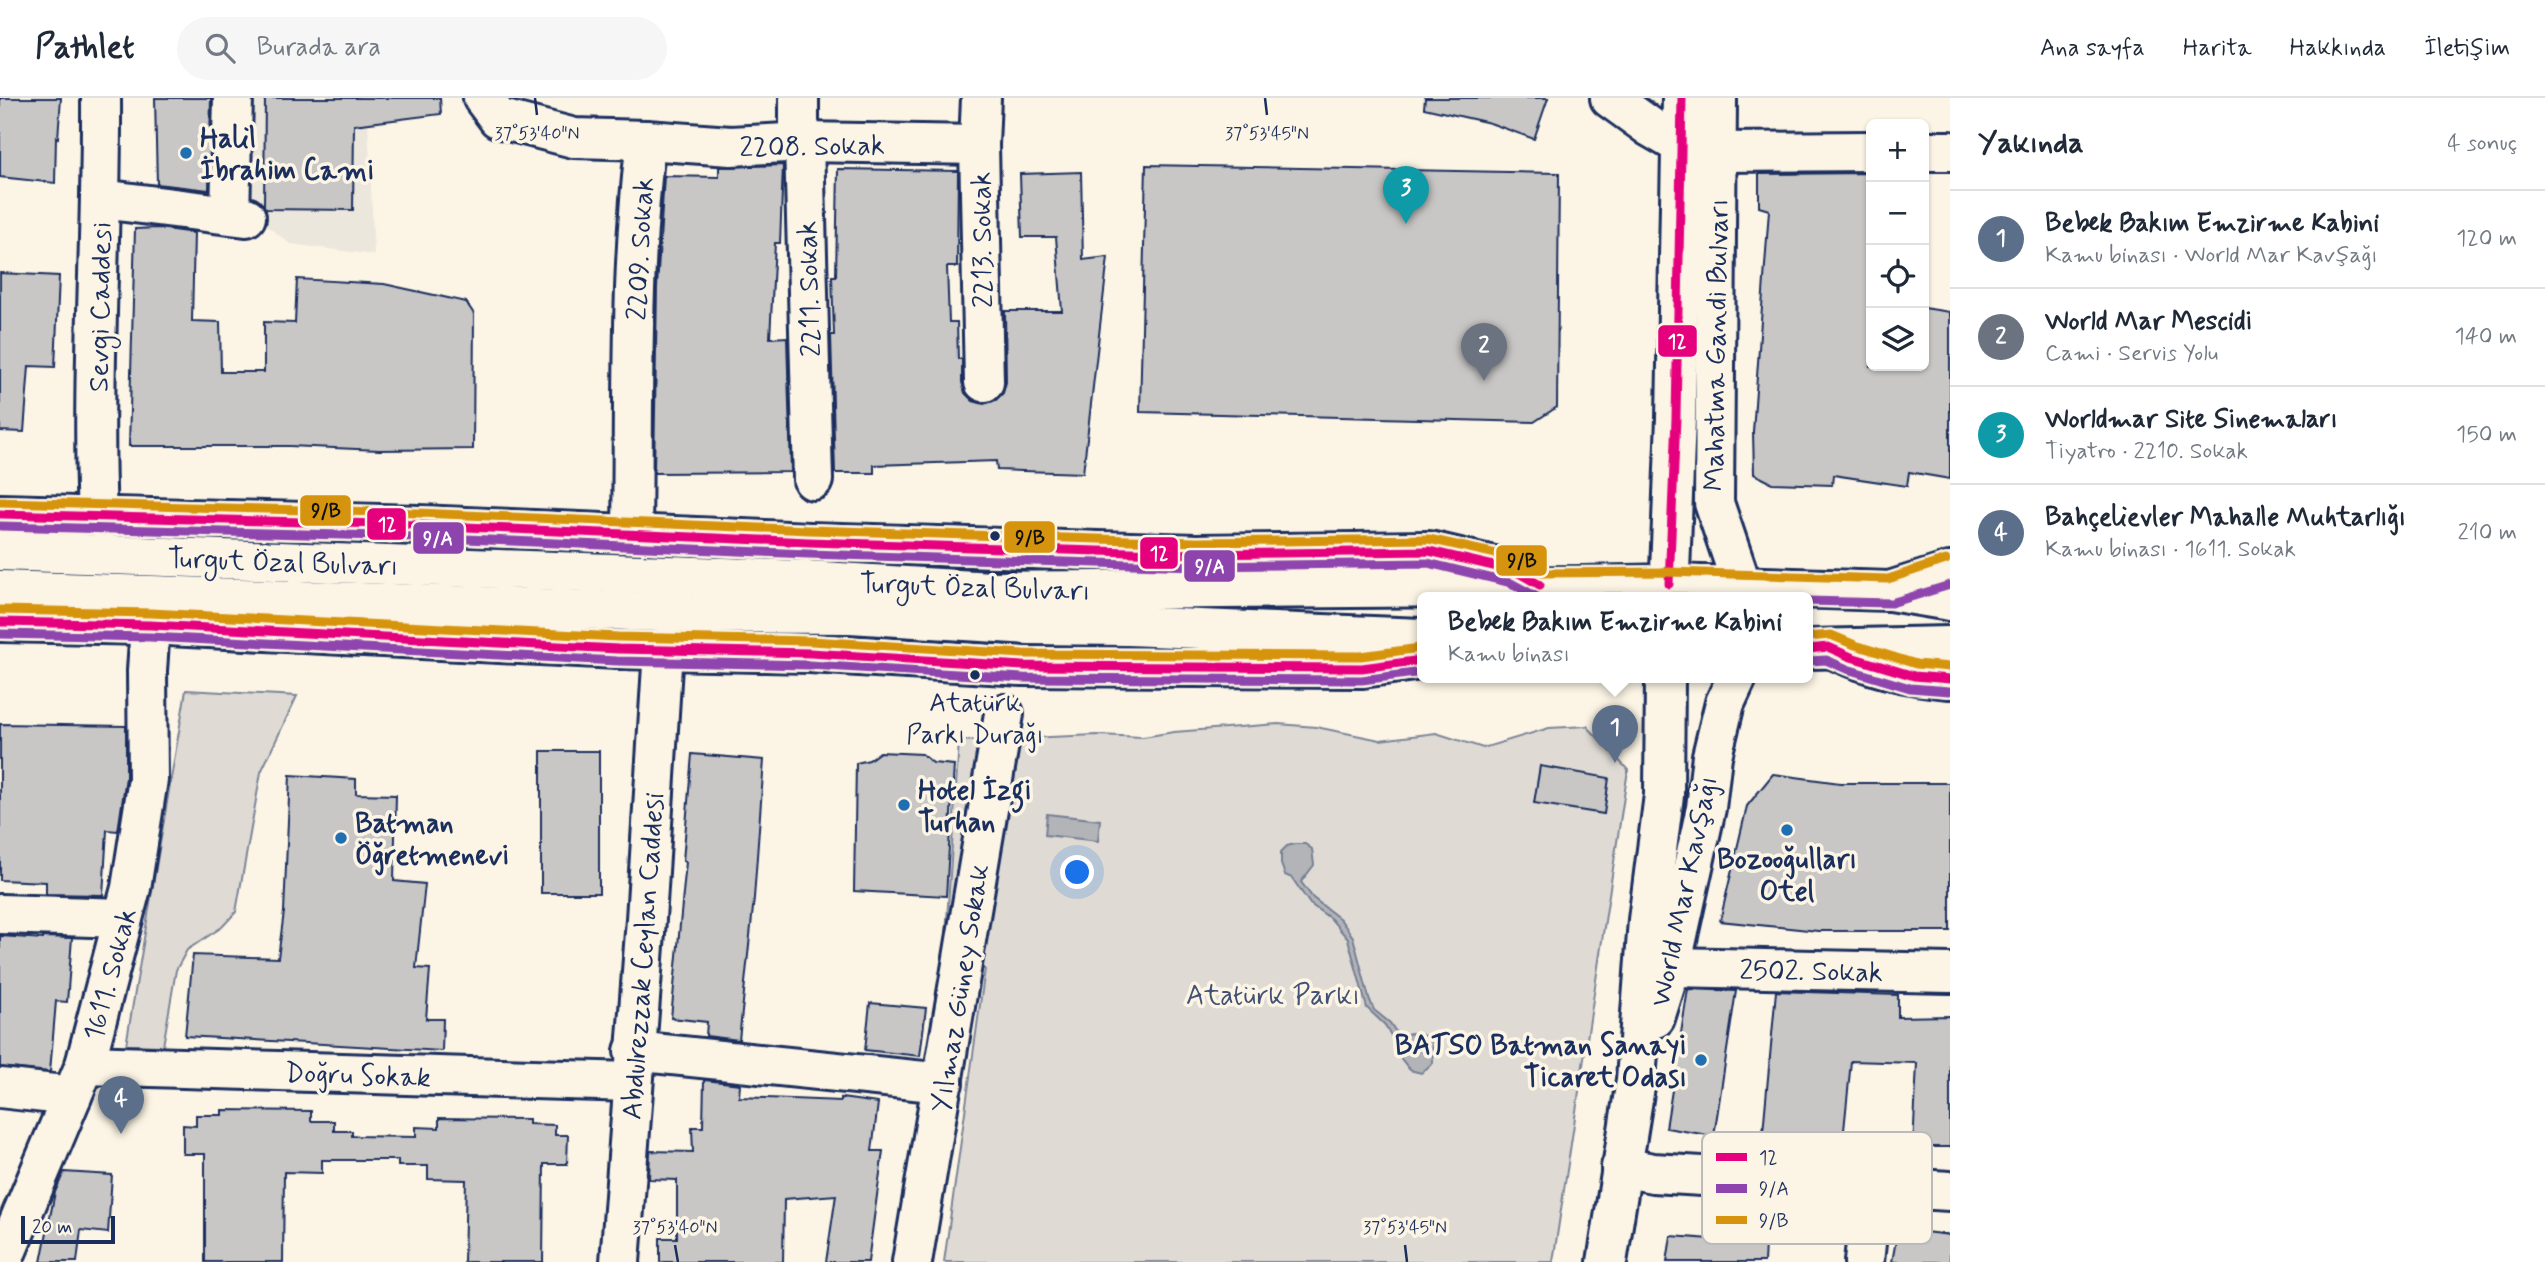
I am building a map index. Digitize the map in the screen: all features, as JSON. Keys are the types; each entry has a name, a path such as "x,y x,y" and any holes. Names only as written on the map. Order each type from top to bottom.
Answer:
{"street":[{"name":"Sevgi Caddesi","path":"97,517 95,465 101,199 100,98"},
{"path":"101,199 238,216 233,98"},
{"name":"2209. Sokak","path":"483,98 498,118 574,138 646,140 640,187 637,269 632,533"},
{"name":"2211. Sokak","path":"799,98 799,123 804,142 813,480"},
{"name":"2213. Sokak","path":"981,98 979,145 984,382"},
{"path":"1610,98 1650,127 1699,148 1866,151"},
{"name":"Mahatma Gandi Bulvarı","path":"1682,98 1699,148 1714,503 1740,587"},
{"name":"Mahatma Gandi Bulvarı","path":"1669,590 1676,418 1699,148 1717,98"},
{"name":"2208. Sokak","path":"646,140 731,146 804,142 979,145"},
{"path":"1929,151 1950,151"},
{"path":"1602,586 1645,554 1672,503"},
{"path":"0,514 632,533 809,542 1196,554 1429,551 1515,571 1540,585"},
{"name":"Turgut Özal Bulvarı","path":"0,551 804,580 991,591 1540,585 1669,590 1740,587 1890,591 1950,600"},
{"path":"1890,591 1950,572"},
{"name":"Turgut Özal Bulvarı","path":"0,590 691,613 850,614 1029,625 1128,626 1417,638"},
{"path":"0,622 150,625 663,650 810,653 1023,666 1362,668 1417,661"},
{"name":"1611. Sokak","path":"3,1256 78,1080 131,888 148,779 146,671 150,625"},
{"path":"1818,648 1950,646"},
{"path":"1818,648 1914,676 1950,679"},
{"name":"Abdulrezzak Ceylan Caddesi","path":"620,1262 663,650"},
{"name":"World Mar Kavşağı","path":"1636,1080 1647,920 1664,794 1665,683"},
{"name":"World Mar Kavşağı","path":"1636,1080 1671,967 1706,808 1712,756 1725,703 1734,683"},
{"name":"Yılmaz Güney Sokak","path":"912,1262 1004,714"},
{"path":"0,914 123,918"},
{"name":"2502. Sokak","path":"1671,967 1950,973"},
{"name":"Doğru Sokak","path":"0,1088 78,1080 633,1066 943,1083"},
{"path":"1606,1262 1636,1080"},
{"path":"1621,1167 1653,1173 1702,1176"},
{"path":"1932,1190 1950,1191"},
{"path":"1864,1262 1866,1244"}],"shaded area":[{"path":"252,98 367,98 374,255 290,244 250,212"},
{"path":"1047,814 1100,820 1098,841 1045,835"},
{"path":"1305,844 1312,849 1314,865 1301,882 1313,898 1340,919 1353,937 1374,1010 1390,1023 1400,1038 1417,1033 1433,1042 1433,1063 1421,1073 1410,1070 1396,1052 1393,1039 1385,1025 1367,1008 1348,939 1331,919 1310,904 1292,878 1285,875 1281,852 1287,846"}],"green space":[{"path":"186,690 297,696 261,772 236,912 222,927 187,950 176,970 163,1046 126,1045"},
{"name":"Atatürk Parkı","path":"1278,724 1316,727 1380,740 1436,733 1483,748 1549,728 1587,726 1628,770 1553,1262 944,1262 985,969 944,964 959,741 1097,735 1143,737"}],"building":[{"path":"0,98 61,98 58,138 56,137 55,183 0,177"},
{"name":"Halil İbrahim Cami","path":"155,98 211,98 209,190 157,184"},
{"path":"265,98 440,98 441,114 354,125 353,210 266,209"},
{"path":"1425,98 1548,98 1534,139 1490,123 1424,108"},
{"path":"783,165 780,243 775,243 770,338 787,337 791,472 654,473 657,288 664,176 719,177 719,167"},
{"path":"1146,165 1559,173 1557,407 1534,422 1140,412"},
{"path":"838,169 958,171 957,267 947,267 949,322 957,322 958,359 962,359 965,393 973,401 984,404 996,400 1003,393 1006,382 1005,311 1062,311 1056,237 1022,237 1020,174 1081,172 1083,260 1108,257 1083,473 997,470 996,461 874,465 874,473 835,473 831,335 834,335 832,276 836,276"},
{"path":"1866,173 1866,371 1929,371 1929,309 1950,312 1950,479 1909,472 1907,486 1833,475 1832,485 1772,483 1754,474 1753,432 1769,210 1759,207 1759,174"},
{"path":"158,228 194,233 192,321 220,322 221,372 264,372 264,322 295,323 297,279 384,284 466,302 474,314 473,449 129,446 135,229"},
{"path":"0,273 59,276 55,367 29,366 24,432 0,431"},
{"path":"0,724 126,726 126,777 118,831 107,830 103,895 46,894 46,882 0,880"},
{"path":"541,751 599,751 599,893 541,893"},
{"name":"Hotel İzgi Turhan","path":"880,752 922,754 933,763 954,765 946,896 854,891 856,763 869,760"},
{"path":"692,754 764,760 754,898 739,1040 706,1036 707,1022 671,1018 686,862 683,861"},
{"path":"1540,766 1609,778 1604,814 1534,803"},
{"path":"1773,774 1840,783 1950,783 1950,931 1818,931 1720,921 1747,806"},
{"path":"290,775 356,779 356,794 396,795 394,881 425,884 416,968 430,969 426,1019 443,1019 442,1051 185,1036 193,955 278,958 284,912"},
{"path":"0,936 72,938 67,1002 56,1001 50,1072 0,1067"},
{"name":"BATSO Batman Sanayi Ticaret Odası","path":"1688,989 1736,991 1715,1132 1702,1134 1666,1128"},
{"path":"1776,991 1898,995 1898,1017 1950,1016 1950,1147 1932,1147 1932,1132 1914,1132 1917,1063 1851,1061 1844,1132 1763,1132"},
{"path":"870,1003 926,1008 920,1056 865,1050"},
{"path":"704,1080 740,1084 739,1097 841,1101 841,1098 878,1103 872,1151 883,1151 868,1262 826,1262 836,1195 784,1199 783,1262 660,1262 660,1238 677,1238 677,1180 649,1179 650,1151 693,1152 692,1127 703,1127"},
{"path":"222,1110 311,1111 311,1121 334,1121 334,1131 352,1131 352,1136 416,1137 416,1127 439,1128 439,1118 529,1119 529,1124 555,1125 555,1135 568,1135 567,1164 544,1164 543,1262 464,1262 466,1180 428,1179 428,1166 398,1166 398,1160 322,1160 322,1173 284,1172 283,1262 205,1262 205,1154 183,1154 183,1125 196,1126 196,1115 222,1115"},
{"path":"64,1172 112,1175 108,1233 81,1230 77,1262 41,1262 55,1192"},
{"path":"1932,1233 1950,1235 1950,1262 1892,1262 1895,1244 1932,1244"},
{"path":"1671,1236 1702,1238 1702,1244 1765,1244 1764,1262 1667,1262"}],"transit line":[{"name":"12","path":"1669,584 1676,418 1682,98"},
{"name":"9/B","path":"0,502 419,513 809,530 1196,542 1429,539 1519,559 1543,573 1669,572 1888,579 1946,560"},
{"name":"12","path":"0,514 419,525 809,542 1196,554 1429,551 1515,571 1540,585"},
{"name":"9/A","path":"0,526 419,537 808,554 1196,566 1428,563 1511,583 1528,592"},
{"name":"9/A","path":"1813,601 1891,603 1950,585"},
{"name":"9/B","path":"0,610 151,613 618,637 811,641 1023,654 1361,656 1417,648"},
{"name":"12","path":"0,622 150,625 618,649 810,653 1023,666 1362,668 1417,661"},
{"name":"9/A","path":"0,634 150,637 617,661 809,665 1023,678 1362,680 1417,673"},
{"name":"9/B","path":"1813,637 1831,635 1916,664 1950,667"},
{"name":"12","path":"1813,648 1828,647 1851,657 1914,676 1950,679"},
{"name":"9/A","path":"1813,661 1826,660 1910,688 1949,691"}],"place":[{"name":"Halil İbrahim Cami","path":"186,153"},
{"name":"Worldmar Site Sinemaları","path":"1406,224"},
{"name":"World Mar Mescidi","path":"1484,381"},
{"name":"Atatürk Parkı Durağı","path":"975,675"},
{"name":"Bebek Bakım Emzirme Kabini","path":"1615,763"},
{"name":"Hotel İzgi Turhan","path":"904,805"},
{"name":"Bozooğulları Otel","path":"1787,830"},
{"name":"Batman Öğretmenevi","path":"341,838"},
{"name":"BATSO Batman Sanayi Ticaret Odası","path":"1701,1060"},
{"name":"Bahçelievler Mahalle Muhtarlığı","path":"121,1134"}]}
